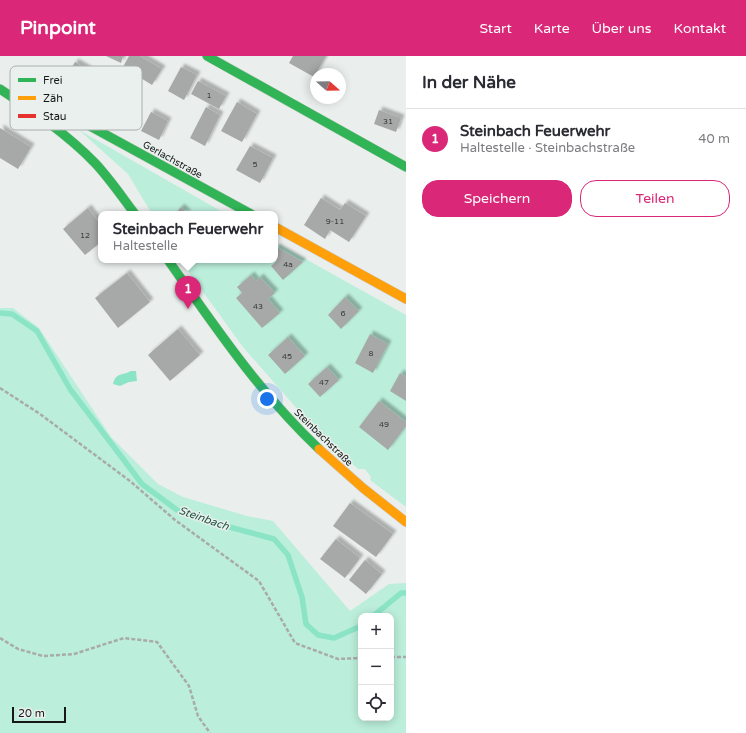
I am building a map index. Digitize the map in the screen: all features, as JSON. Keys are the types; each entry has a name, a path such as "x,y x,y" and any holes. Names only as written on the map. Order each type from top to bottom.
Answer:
{"street":[{"path":"207,56 406,167"},
{"path":"0,89 10,96"},
{"path":"56,130 105,174 133,211"},
{"name":"Gerlachstraße","path":"97,130 246,211"},
{"path":"278,229 406,299"},
{"name":"Steinbachstraße","path":"170,263 247,372 302,434 366,491 406,522"}],"path":[{"path":"0,388 46,418 124,476 175,520 259,581 294,643 338,659 358,658"},
{"path":"0,638 18,649 43,656 74,654 124,638 157,642 189,686 198,716 210,733"},
{"path":"394,657 406,657"}],"shaded area":[{"path":"79,130 221,211 150,211 128,174"},
{"path":"278,244 406,315 406,507 370,480 371,477 365,469 358,469 319,434 243,347 185,267 190,263 278,263"},
{"path":"0,308 13,308 39,328 111,437 158,484 183,497 247,516 273,521 350,611 389,584 406,583 406,733 0,733"},
{"path":"131,371 136,371 137,381 129,382 120,386 113,384 114,380 118,376"}],"building":[{"path":"106,56 123,56 121,63"},
{"path":"129,56 140,56 162,69 152,85 142,79 142,66 124,66"},
{"path":"293,56 326,56 319,68 310,68 310,75 289,63"},
{"path":"75,62 82,66 73,66"},
{"path":"181,67 197,75 184,100 168,91"},
{"path":"198,81 226,96 219,109 191,94"},
{"path":"237,102 257,114 242,142 221,131"},
{"path":"206,107 220,115 205,146 190,138"},
{"path":"379,110 401,118 396,132 374,124"},
{"path":"151,112 168,121 159,140 141,131"},
{"path":"0,128 31,147 18,169 0,158"},
{"path":"250,146 273,158 260,183 236,170"},
{"path":"321,198 340,210 345,203 366,216 349,242 330,230 325,239 304,225"},
{"path":"181,207 185,211 178,211"},
{"path":"88,208 98,221 98,244 85,255 63,229"},
{"path":"278,248 303,262 283,280 271,266 275,263 278,263"},
{"path":"127,273 150,302 118,328 95,298"},
{"path":"251,275 256,281 260,277 275,293 268,299 280,313 262,328 236,298 242,293 237,287"},
{"path":"345,297 359,311 341,329 328,315"},
{"path":"178,329 200,355 170,381 148,355"},
{"path":"370,334 388,344 373,373 355,363"},
{"path":"288,337 305,356 285,374 268,355"},
{"path":"327,367 339,380 320,397 308,384"},
{"path":"400,373 406,377 406,401 390,391"},
{"path":"379,401 406,422 406,426 388,450 359,427"},
{"path":"350,503 393,534 376,557 333,526"},
{"path":"336,539 360,558 345,578 320,559"},
{"path":"365,560 382,574 366,594 349,580"}],"waterway":[{"name":"Steinbach","path":"0,313 12,314 37,331 70,389 142,484 177,510 203,520 274,539 288,555 302,597 306,624 318,635 334,638 358,627"},
{"name":"Steinbach","path":"377,613 401,593 406,593"}],"traffic: fast":[{"path":"207,56 406,167"},
{"path":"0,89 10,96"},
{"path":"58,130 95,163 106,175 133,211"},
{"path":"97,130 246,211"},
{"path":"170,263 257,382 276,405 319,449"}],"traffic: slow":[{"path":"278,229 406,299"},
{"path":"319,449 363,488 406,522"}],"place":[{"name":"Steinbach Feuerwehr","path":"188,309"}]}
